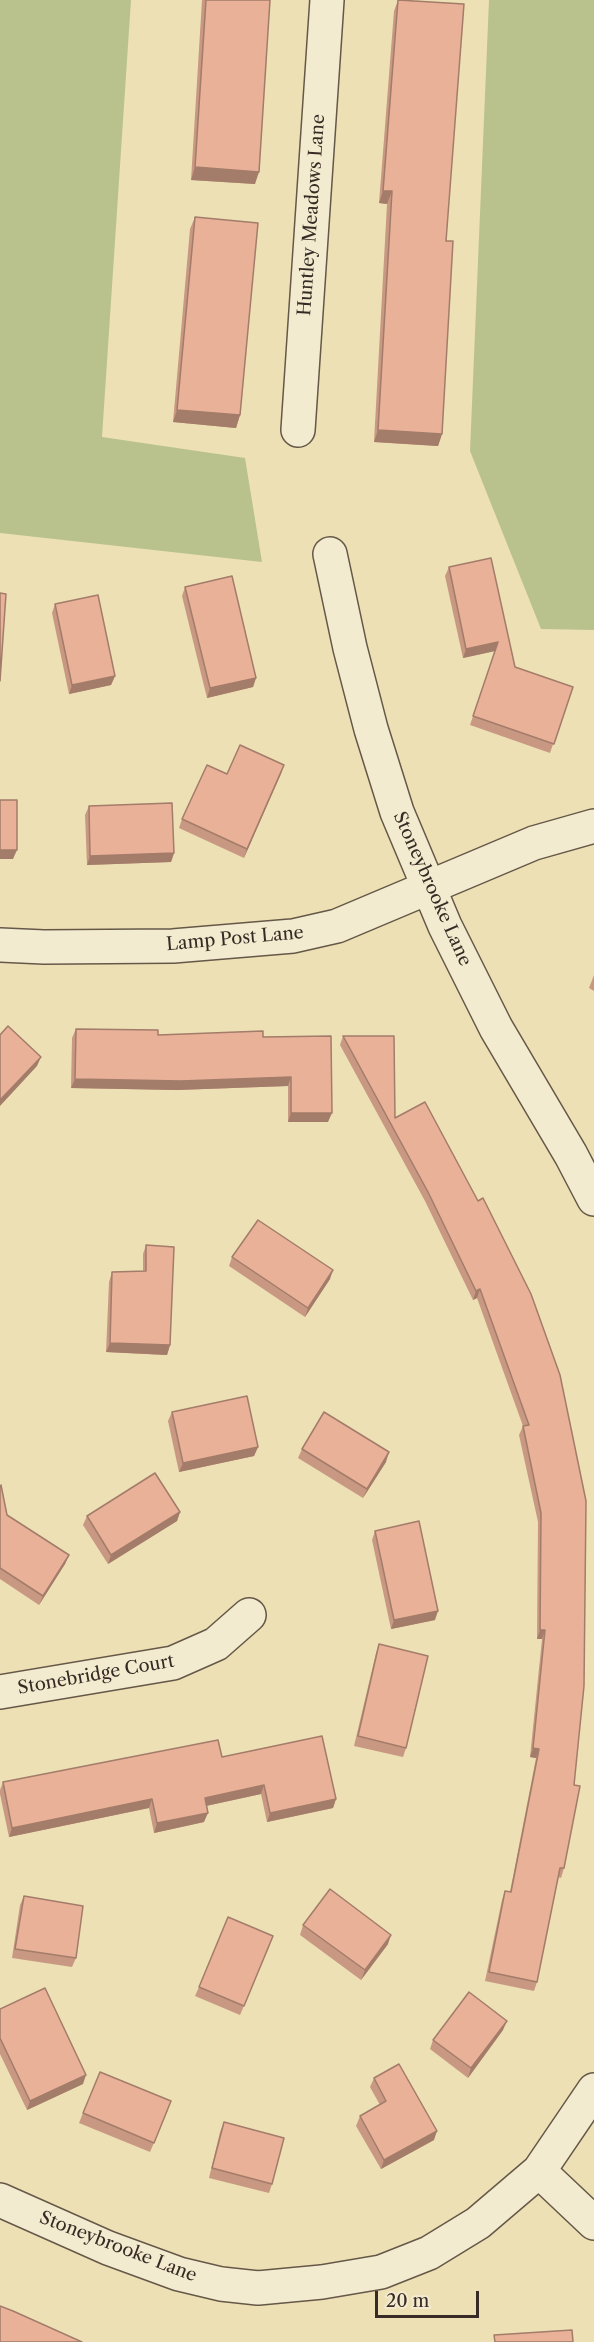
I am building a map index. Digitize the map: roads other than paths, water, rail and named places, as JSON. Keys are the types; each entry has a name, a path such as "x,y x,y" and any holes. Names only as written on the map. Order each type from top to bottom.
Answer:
{"street":[{"name":"Huntley Meadows Lane","path":"298,430 327,0"},
{"name":"Stoneybrooke Lane","path":"330,554 350,648 371,729 397,812 445,926 496,1028 571,1155 594,1199"},
{"name":"Lamp Post Lane","path":"0,945 173,946 293,936 337,926 534,843 594,826"},
{"name":"Stonebridge Court","path":"0,1692 173,1663 216,1644 249,1615"},
{"name":"Stoneybrooke Lane","path":"0,2200 108,2247 179,2274 221,2284 258,2288 322,2282 381,2272 429,2253 478,2223 539,2170 594,2090"},
{"path":"539,2170 594,2223"}]}
